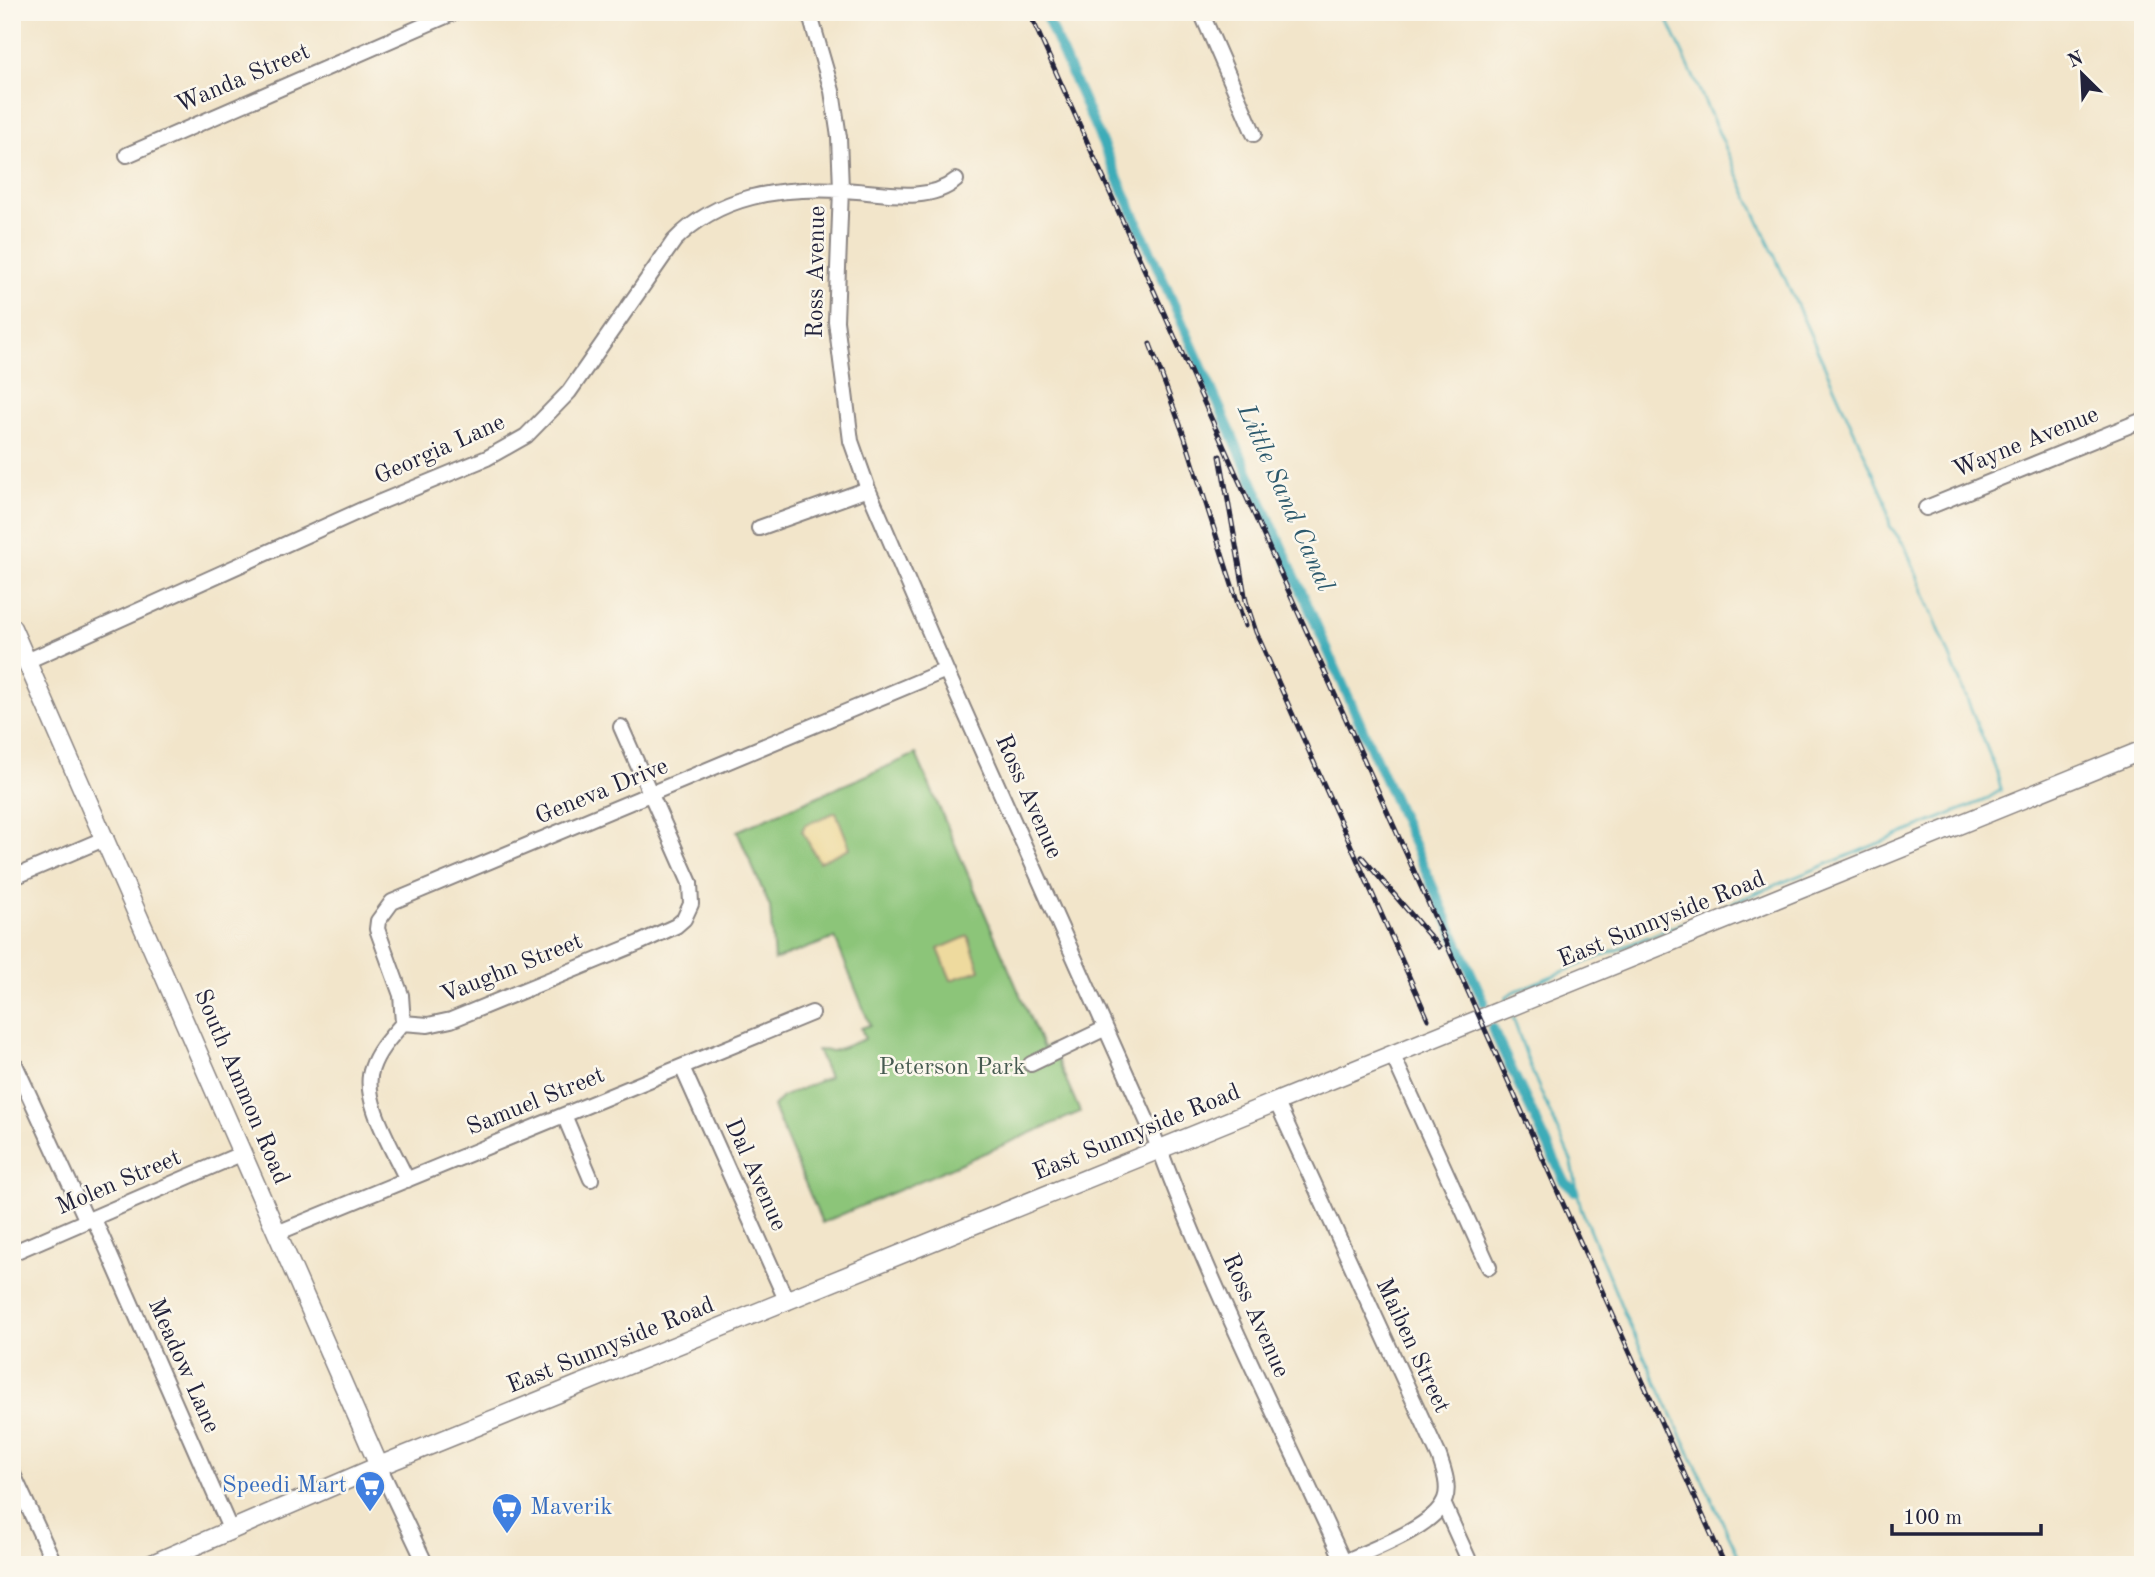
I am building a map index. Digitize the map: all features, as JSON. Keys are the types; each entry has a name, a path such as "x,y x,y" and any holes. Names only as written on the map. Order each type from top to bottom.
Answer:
{"main road":[{"name":"South Ammon Road","path":"12,628 379,1466"},
{"name":"East Sunnyside Road","path":"150,1565 379,1466 1277,1104 2143,750"}],"street":[{"name":"Wanda Street","path":"127,155 455,12"},
{"name":"Ross Avenue","path":"810,12 832,91 839,137 841,190 836,321 851,441 868,489 946,670 992,768 1104,1029 1160,1150 1186,1218 1278,1426 1344,1563"},
{"path":"1201,12 1254,134"},
{"name":"Georgia Lane","path":"27,661 366,508 487,458 519,440 569,392 662,257 691,223 737,199 759,194 841,190 926,194 944,191 956,180"},
{"name":"Wayne Avenue","path":"1926,508 2143,420"},
{"path":"759,528 868,489"},
{"name":"Geneva Drive","path":"403,1023 401,995 377,929 379,921 392,902 652,796 946,670"},
{"path":"621,727 652,796"},
{"name":"Vaughn Street","path":"403,1023 428,1025 451,1020 676,926 691,904 690,883 652,796"},
{"path":"12,878 106,838"},
{"name":"Samuel Street","path":"277,1233 812,1013"},
{"path":"403,1023 381,1049 370,1070 368,1095 407,1180"},
{"path":"1031,1064 1104,1029"},
{"path":"1393,1056 1489,1267"},
{"name":"Meadow Lane","path":"12,1058 91,1220 231,1531"},
{"name":"Dal Avenue","path":"682,1066 787,1301"},
{"name":"Maiben Street","path":"1277,1104 1439,1455 1446,1486 1443,1503"},
{"path":"564,1115 591,1179"},
{"name":"Molen Street","path":"12,1252 243,1153"},
{"name":"South Ammon Road","path":"379,1466 426,1565"},
{"path":"12,1472 55,1565"},
{"path":"1344,1563 1427,1521 1443,1503 1471,1565"}],"green space":[{"name":"Peterson Park","path":"916,754 1043,1048 1051,1045 1080,1112 822,1223 773,1107 782,1097 829,1077 817,1050 833,1051 865,1039 861,1028 870,1025 835,938 774,960 770,907 737,831"}],"sand":[{"path":"836,812 850,848 819,862 802,831 805,825"},
{"path":"968,936 980,970 951,980 938,949"}],"waterway":[{"name":"Little Sand Canal","path":"1044,12 1484,1002"},
{"path":"1506,1001 1506,997 1513,992 1985,800 2001,790 1997,773 1905,546 1890,526 1885,499 1664,12"},
{"path":"1513,1018 1533,1074 1572,1163 1581,1209 1628,1322 1743,1565"},
{"path":"1492,1028 1565,1182 1575,1191"}],"railway":[{"path":"1029,12 1725,1565"},
{"path":"1150,344 1185,438 1245,626"},
{"path":"1220,456 1246,601 1256,632 1428,1019"},
{"path":"1362,857 1439,947"}],"place":[{"name":"Speedi Mart","path":"370,1513"},
{"name":"Maverik","path":"507,1535"}]}
